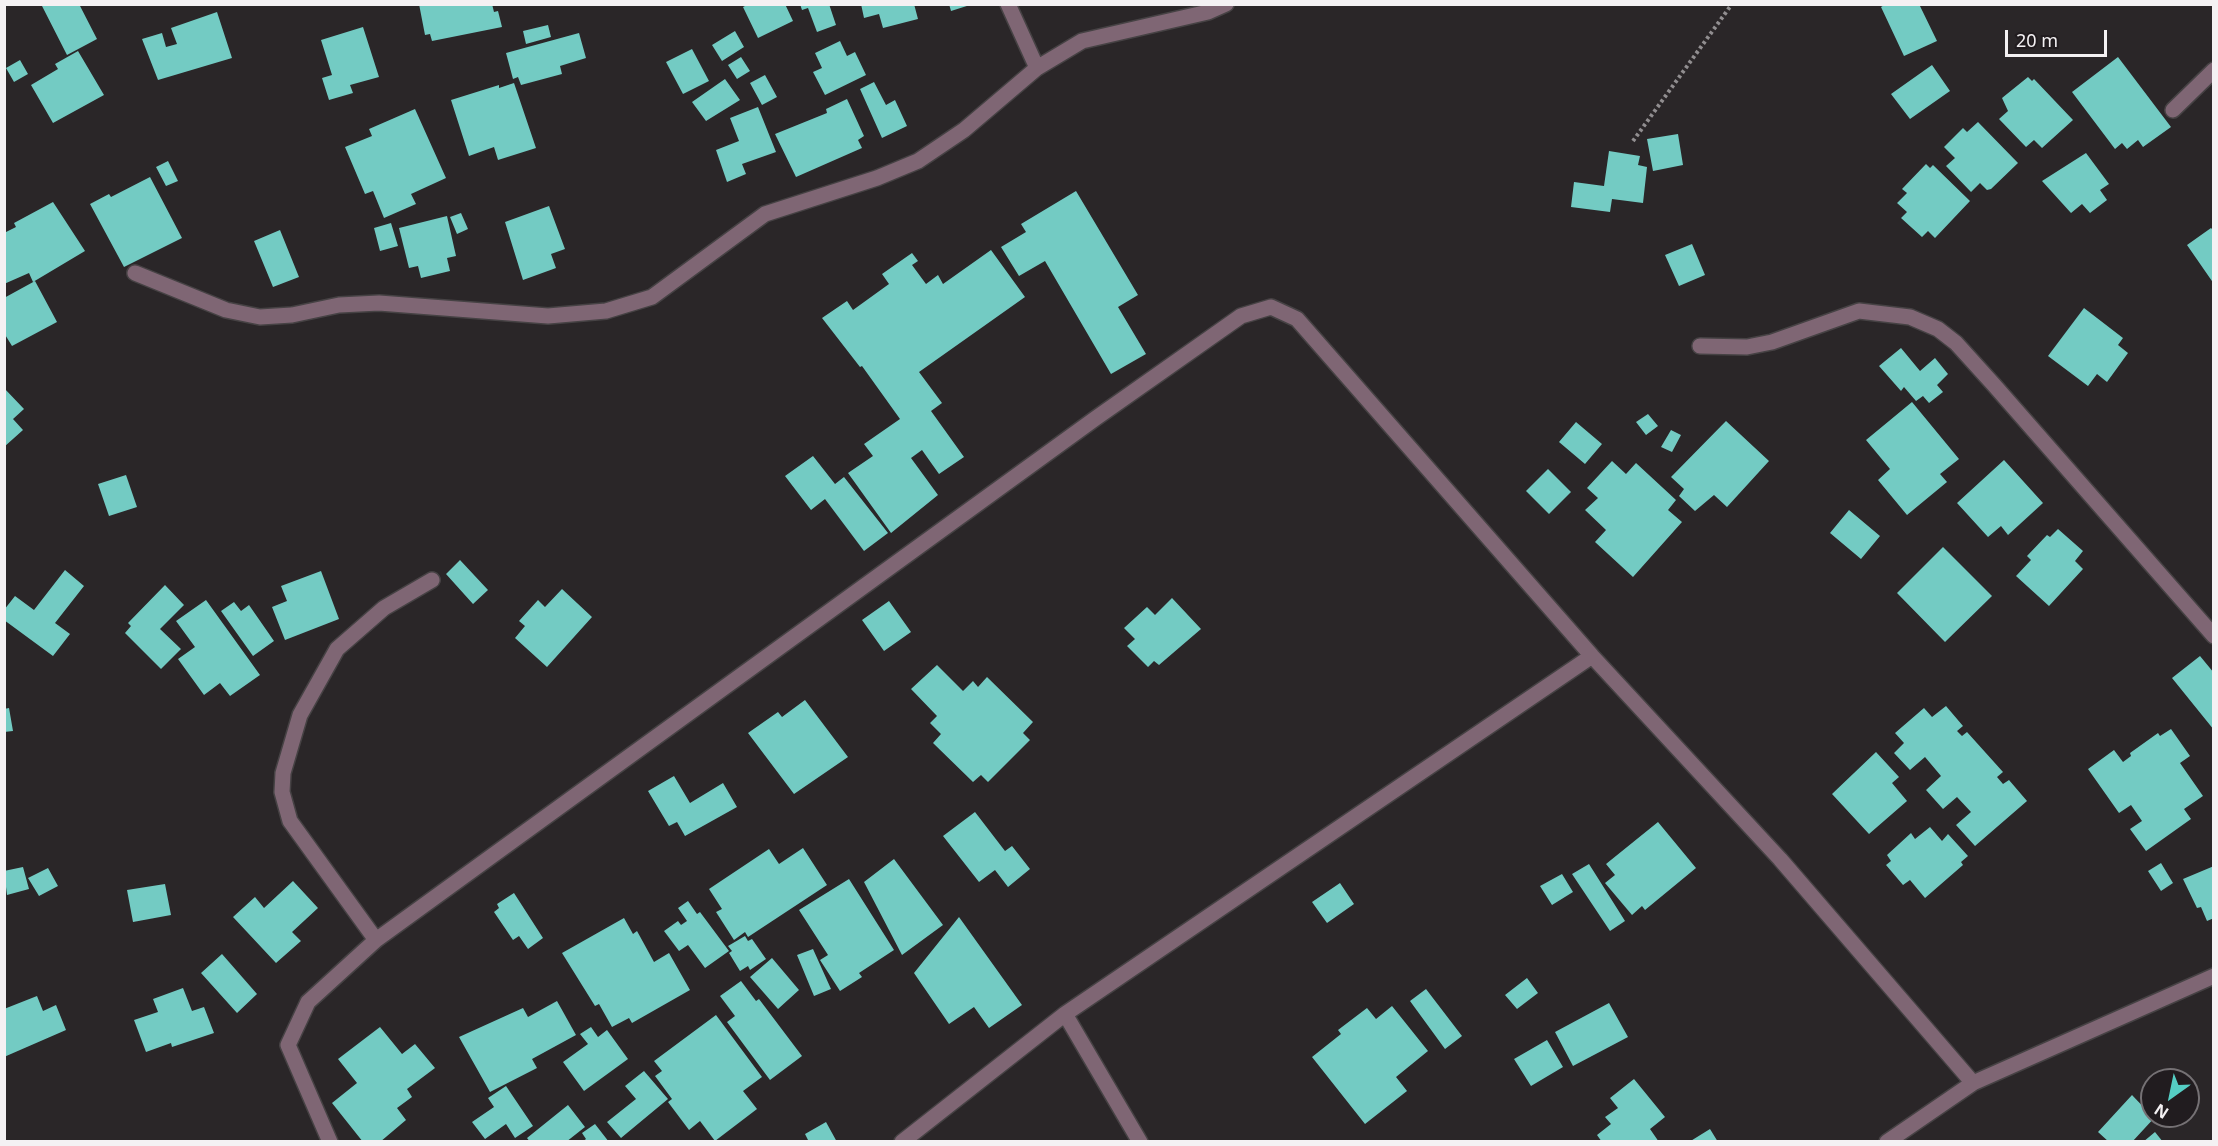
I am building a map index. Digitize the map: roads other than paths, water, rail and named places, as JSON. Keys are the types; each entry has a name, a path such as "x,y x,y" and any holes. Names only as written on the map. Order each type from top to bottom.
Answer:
{"street":[{"path":"1008,4 1037,68"},
{"path":"135,273 226,310 260,317 292,315 339,305 379,303 548,316 606,312 652,297 765,214 878,178 918,161 964,130 1037,68 1082,41 1208,12 1227,4"},
{"path":"2173,110 2214,70"},
{"path":"330,1142 288,1045 308,1002 376,940 1086,424 1241,316 1271,308 1297,319 1592,656 1780,859 1973,1083"},
{"path":"1700,346 1747,347 1772,342 1859,311 1910,318 1938,329 1956,343 2214,636"},
{"path":"376,940 290,821 282,792 283,773 300,715 337,649 384,608 432,580"},
{"path":"902,1142 1065,1014 1592,656"},
{"path":"1887,1142 1973,1083 2214,976"},
{"path":"1065,1014 1140,1142"}]}
